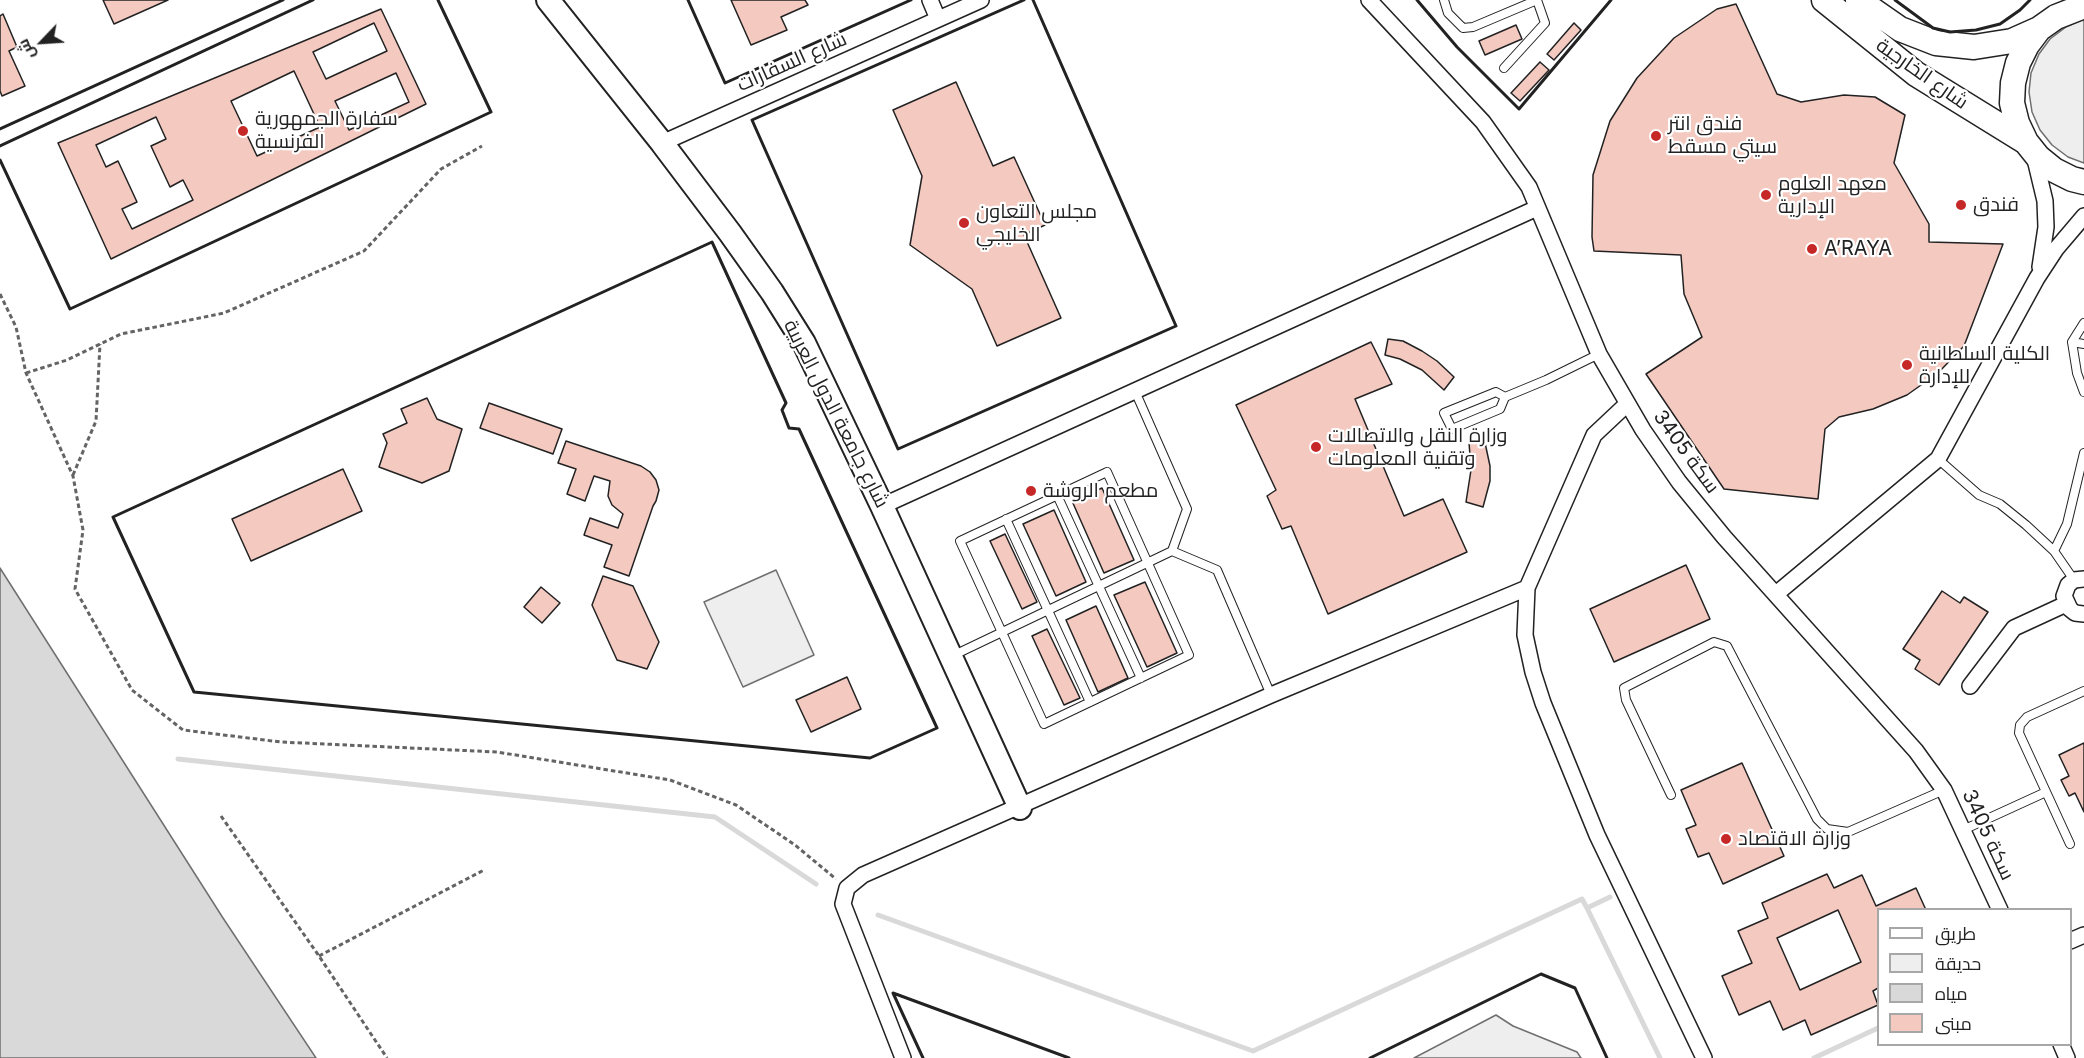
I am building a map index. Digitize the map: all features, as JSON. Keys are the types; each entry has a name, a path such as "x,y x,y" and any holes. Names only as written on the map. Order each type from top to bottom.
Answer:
{"main road":[{"name":"شارع الخارجية","path":"1824,0 1916,74 2029,146 2054,170 2084,182"},
{"name":"شارع الخارجية","path":"1858,0 1900,29 1936,43 1974,47 2012,41 2074,8 2084,6"},
{"path":"2029,146 2017,123 2012,103 2013,83 2026,45 2044,26"}],"street":[{"name":"شارع جامعة الدول العربية","path":"548,0 662,143 736,241 772,292 804,344 882,506 1020,807"},
{"path":"930,0 938,19"},
{"name":"شارع السفارات","path":"662,143 981,0"},
{"name":"سكة 3405","path":"1369,0 1483,122 1529,187 1599,354 1627,405 1679,482 1724,537 1916,751 1944,790 2000,908"},
{"path":"2044,26 2061,0"},
{"path":"2029,146 2042,184 2046,227 2037,278"},
{"path":"882,506 1537,208"},
{"path":"1776,594 1938,459 2037,278 2056,249 2084,216"},
{"path":"1627,405 1594,435 1527,588 1525,635 1543,703 1597,835 1704,1058"},
{"path":"2079,579 2068,585 2065,591 2066,604 2075,613 2084,614"},
{"path":"903,1058 843,904 847,888 863,875 1271,695 1527,588"},
{"path":"1970,686 2014,628 2066,604"}],"lane":[{"path":"1443,0 1448,13 1463,28 1473,27 1537,0 1545,23 1504,68"},
{"path":"2084,323 2072,342 2077,373 2084,392"},
{"path":"2072,342 2084,344"},
{"path":"1505,397 1496,392 1444,413 1452,429 1500,409 1505,397 1599,354"},
{"path":"951,656 1172,551 1187,509 1135,391"},
{"path":"2054,551 2067,524 2084,453"},
{"path":"1938,459 1979,495 2000,504 2054,551 2079,579"},
{"path":"1107,472 1189,656 1044,724 960,541 1006,519 1107,472"},
{"path":"1057,495 1141,678"},
{"path":"1006,519 1090,702"},
{"path":"1172,551 1217,570 1271,695"},
{"path":"1671,795 1626,700 1624,688 1714,642 1727,646 1817,819 1827,829 1848,832 1944,790"},
{"path":"2070,844 2019,734 2020,725 2027,717 2084,692"},
{"path":"1963,830 2046,792"}],"path":[{"path":"26,373 67,360 121,334 224,313 364,251 441,169 482,146"},
{"path":"0,294 16,327 26,373 73,476 83,530 75,589 132,690 183,730 281,742 497,752 670,780 736,805 795,845 847,888"},
{"path":"73,476 96,421 100,344"},
{"path":"221,816 387,1058"},
{"path":"319,956 484,870"}],"green space":[{"path":"2084,19 2084,163 2068,157 2052,145 2040,130 2032,112 2029,92 2031,73 2039,54 2050,39 2066,27"},
{"path":"776,570 814,655 743,687 704,602"},
{"path":"1496,1015 1513,1026 1577,1052 1581,1058 1414,1058"}],"water":[{"path":"0,568 223,918 316,1058 0,1058"}],"building":[{"path":"103,0 168,0 114,24"},
{"path":"731,0 805,0 808,5 781,17 787,30 751,45"},
{"path":"1736,4 1777,94 1801,102 1844,95 1875,97 1905,115 1894,163 1929,224 1929,242 2003,244 1964,346 1938,373 1907,395 1873,409 1839,417 1825,429 1818,499 1724,489 1646,374 1702,337 1684,294 1681,255 1594,251 1592,237 1593,175 1610,121 1637,78 1674,38 1717,9"},
{"path":"381,9 426,104 111,259 58,143"},
{"path":"3,14 17,47 9,51 25,86 2,96 0,91 0,16"},
{"path":"374,23 387,51 326,79 313,52"},
{"path":"1574,23 1581,30 1554,60 1547,54"},
{"path":"1516,25 1522,39 1485,55 1479,41"},
{"path":"1540,62 1549,70 1520,101 1511,93"},
{"path":"294,71 320,127 257,156 231,101"},
{"path":"396,73 409,102 349,130 335,101"},
{"path":"956,82 993,166 1014,157 1045,225 1024,235 1061,318 997,346 972,289 910,245 922,176 893,110"},
{"path":"156,117 166,139 151,146 170,187 183,180 193,200 132,229 122,209 137,202 118,161 106,167 96,145"},
{"path":"1388,339 1403,341 1422,351 1454,377 1444,390 1422,370 1400,359 1385,355"},
{"name":"وزارة النقل والاتصالات وتقنية المعلومات","path":"1371,342 1392,384 1355,399 1404,516 1443,499 1467,552 1328,614 1291,526 1282,529 1267,496 1276,490 1236,405"},
{"path":"427,398 437,419 462,429 449,471 422,483 379,467 387,443 383,434 407,423 401,409"},
{"path":"489,403 562,429 553,454 480,428"},
{"path":"1484,438 1490,466 1490,481 1483,507 1466,502 1471,470 1469,442"},
{"path":"566,441 641,466 656,480 659,490 656,501 629,576 604,567 612,545 584,535 590,518 618,528 623,514 612,505 608,496 610,481 594,476 585,501 567,494 576,469 558,463"},
{"path":"343,469 362,511 251,561 232,519"},
{"path":"1102,488 1134,560 1104,573 1072,501"},
{"path":"1054,510 1086,582 1056,596 1023,524"},
{"path":"1005,534 1037,602 1022,609 990,541"},
{"path":"1686,565 1710,619 1614,662 1590,609"},
{"path":"603,576 633,586 659,642 647,669 617,660 592,605"},
{"path":"1145,582 1177,653 1147,667 1114,595"},
{"path":"541,587 560,603 542,623 524,607"},
{"path":"1942,591 1960,603 1964,597 1988,612 1939,685 1915,669 1920,660 1903,649"},
{"path":"1096,606 1128,678 1098,692 1066,620"},
{"path":"1047,629 1080,698 1064,705 1032,636"},
{"path":"847,677 861,709 811,732 796,700"},
{"path":"2084,743 2084,812 2075,793 2069,796 2061,780 2069,776 2059,755"},
{"path":"1742,763 1784,856 1723,884 1709,853 1698,857 1686,829 1696,825 1681,790"},
{"path":"1827,874 1834,888 1862,875 1876,906 1916,888 1925,908 1877,908 1877,989 1873,991 1877,1005 1811,1035 1805,1020 1783,1030 1770,1001 1739,1015 1722,976 1752,963 1738,931 1768,918 1762,903","holes":["1838,910 1861,962 1800,990 1777,938"]}],"waterway":[{"path":"178,759 715,817 816,884"},
{"path":"878,915 1253,1051 1582,899 1587,908 1610,897"},
{"path":"1587,908 1660,1058"},
{"path":"1814,1058 1877,1028"}],"wall":[{"path":"0,129 283,0"},
{"path":"0,146 313,0"},
{"path":"0,160 70,309 491,112 438,0"},
{"path":"688,0 725,83 911,0"},
{"path":"1024,0 752,120 898,449 1176,326 1033,0"},
{"path":"1417,0 1457,47 1519,109 1611,0"},
{"path":"1895,0 1933,28 1950,32 1976,30 2000,24 2030,0"},
{"path":"712,242 786,403 782,410 789,428 799,429 937,728 870,758 194,692 113,517 712,242"},
{"path":"1370,1058 1541,974 1575,988 1607,1058"},
{"path":"923,1058 893,993 1069,1058"}],"place":[{"name":"سفارة الجمهورية الفرنسية","path":"243,131"},
{"name":"فندق انتر سيتي مسقط","path":"1656,136"},
{"name":"معهد العلوم الإدارية","path":"1766,195"},
{"name":"فندق","path":"1961,205"},
{"name":"مجلس التعاون الخليجي","path":"964,223"},
{"name":"A’RAYA","path":"1812,249"},
{"name":"الكلية السلطانية للإدارة","path":"1907,365"},
{"name":"وزارة النقل والاتصالات وتقنية المعلومات","path":"1316,447"},
{"name":"مطعم الروشة","path":"1031,491"},
{"name":"وزارة الاقتصاد","path":"1726,839"}]}
